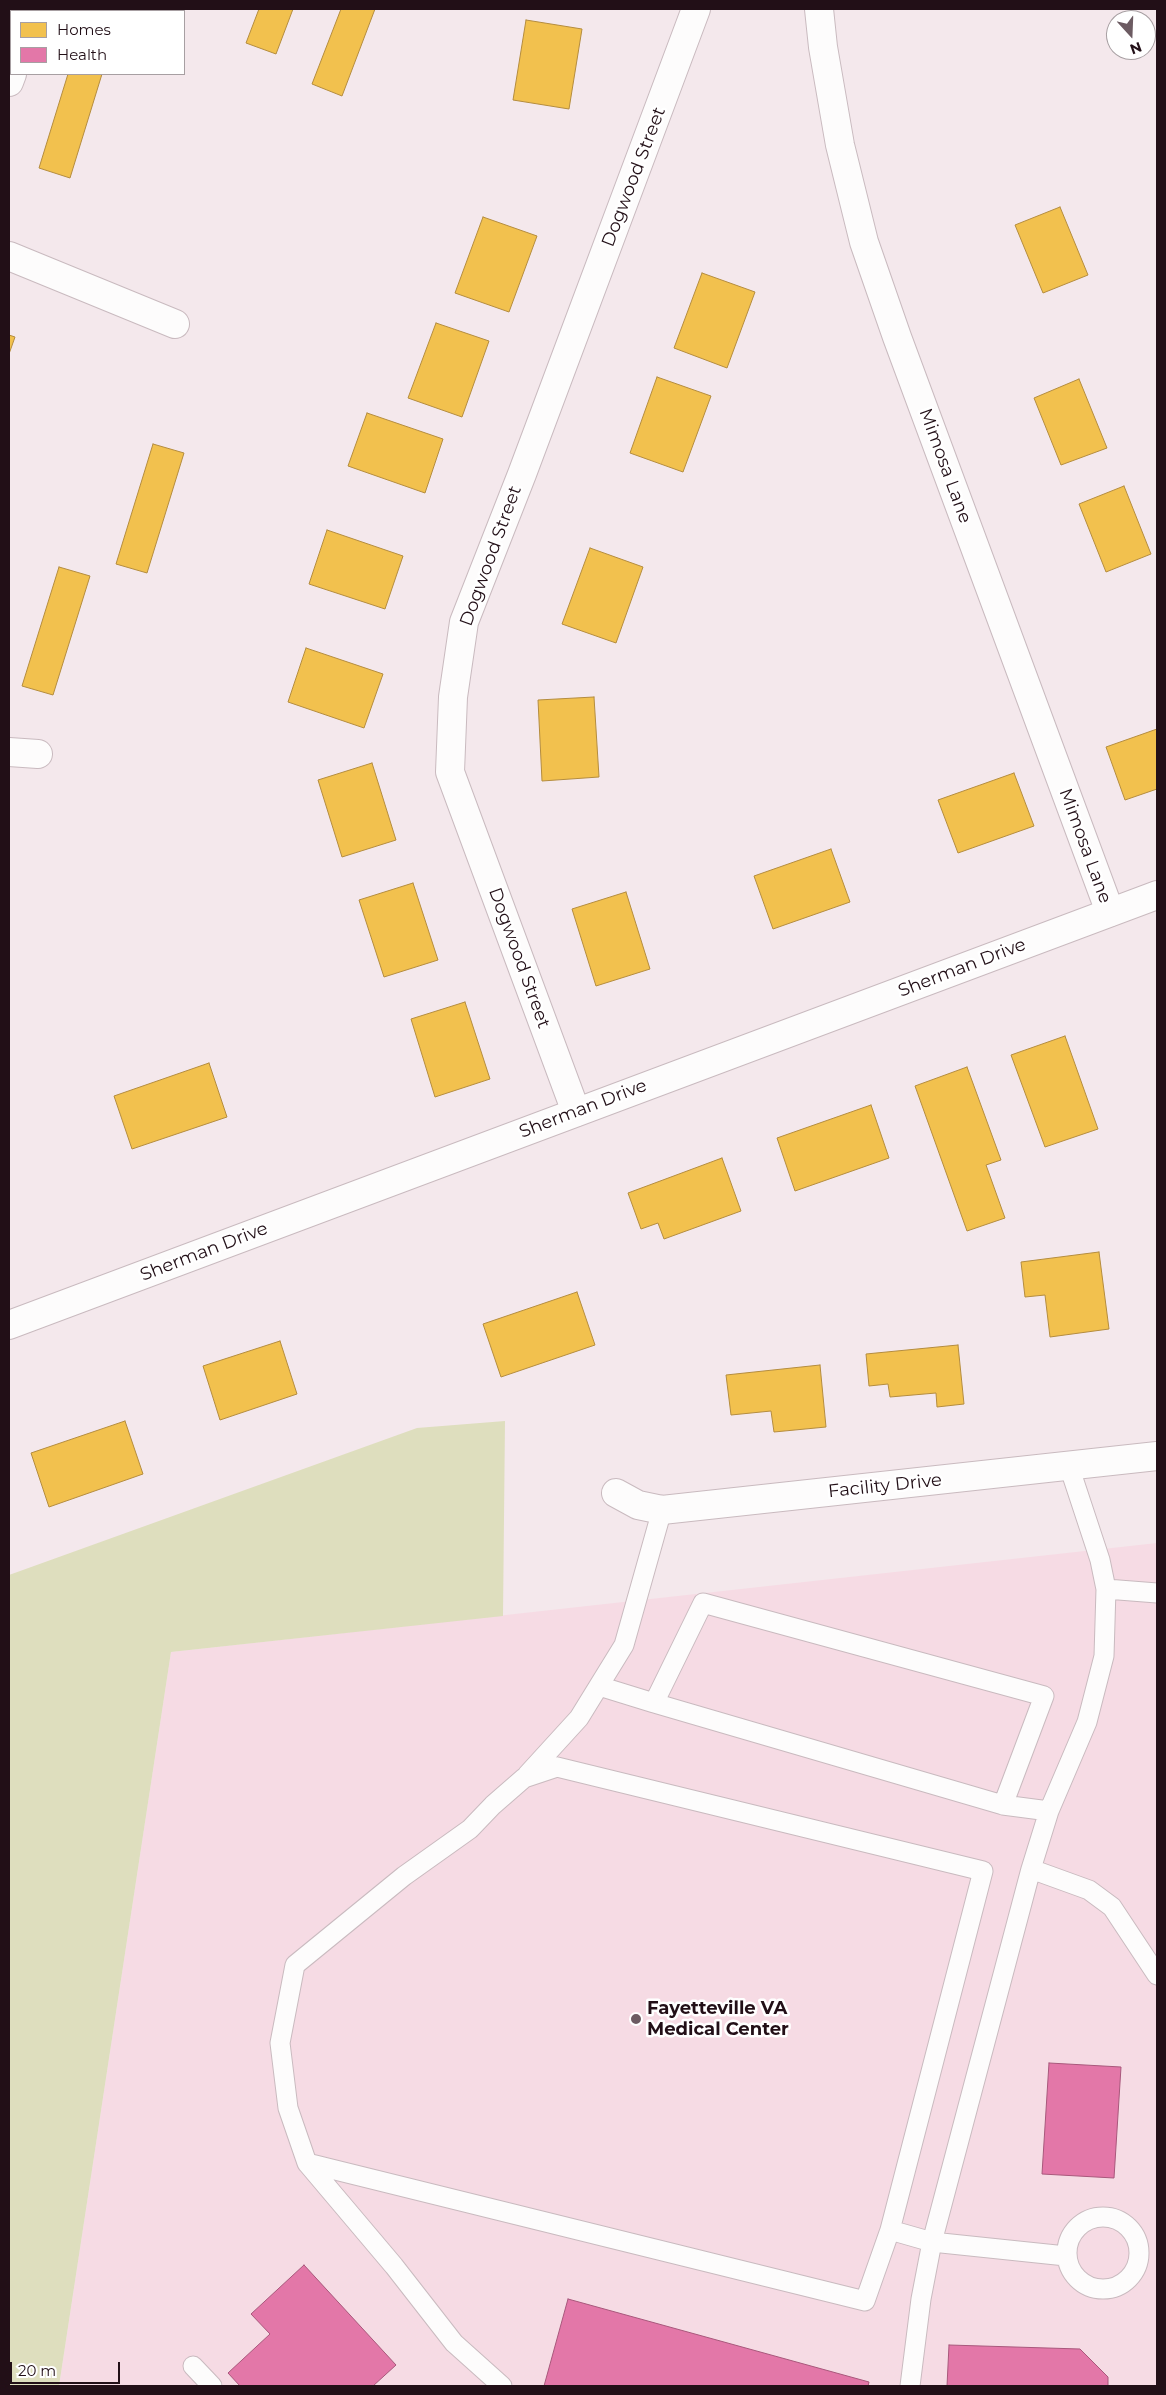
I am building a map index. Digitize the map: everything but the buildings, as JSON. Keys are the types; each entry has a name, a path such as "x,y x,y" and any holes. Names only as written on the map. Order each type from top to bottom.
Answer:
{"street":[{"name":"Dogwood Street","path":"576,1112 450,772 453,696 464,622 522,474 696,9"},
{"name":"Mimosa Lane","path":"819,9 823,47 840,145 864,242 900,346 1110,912"},
{"path":"9,256 175,324"},
{"path":"9,752 38,754"},
{"name":"Sherman Drive","path":"9,1325 1157,895"},
{"name":"Facility Drive","path":"616,1493 638,1505 662,1510 1157,1456"}],"lane":[{"path":"910,2386 921,2299 932,2242 1031,1869 1048,1811 1087,1722 1104,1656 1106,1589 1100,1560 1069,1466"},
{"path":"502,2386 454,2343 394,2266 307,2162 288,2108 280,2043 295,1965 404,1876 470,1829 493,1805 524,1778 579,1718 624,1645 662,1510"},
{"path":"1106,1589 1157,1593"},
{"path":"654,1703 704,1603 1044,1696 1004,1805"},
{"path":"599,1686 1004,1805 1048,1811"},
{"path":"307,2162 865,2301 890,2230 983,1871 578,1771 557,1767 524,1778"},
{"path":"1031,1869 1089,1890 1112,1907 1157,1975"},
{"path":"890,2230 932,2242 1066,2256"},
{"path":"193,2366 212,2386"}],"shaded area":[{"name":"Fayetteville VA Medical Center","path":"1157,1543 1157,2386 59,2386 171,1652"}],"green space":[{"path":"505,1421 503,1616 171,1652 59,2386 9,2386 9,1575 417,1428"}],"place":[{"name":"Fayetteville VA Medical Center","path":"636,2019"}]}
